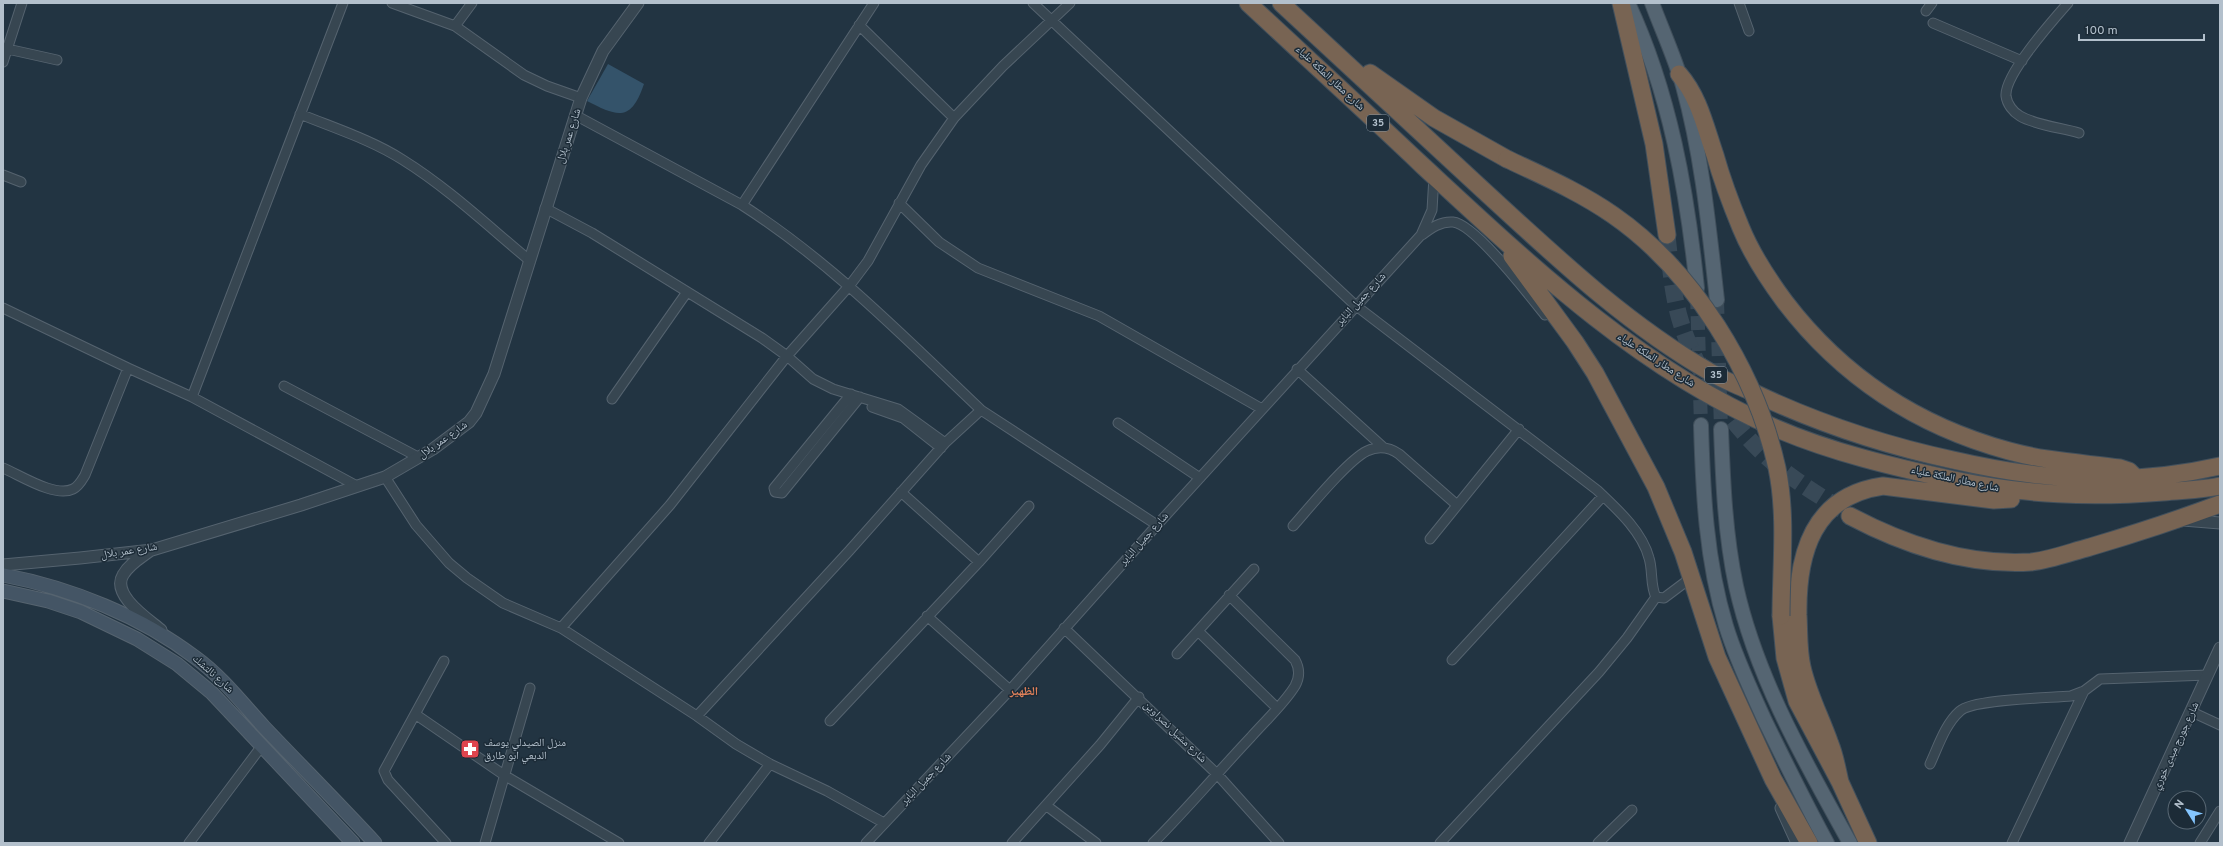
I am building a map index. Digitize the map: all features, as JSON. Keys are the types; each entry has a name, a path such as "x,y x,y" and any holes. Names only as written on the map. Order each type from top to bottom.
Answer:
{"highway":[{"name":"شارع مطار الملكة علياء","path":"1248,3 1495,232 1563,292 1637,349 1716,398 1774,428 1828,447 1920,473 2033,493 2101,496 2220,486"},
{"name":"شارع مطار الملكة علياء","path":"1281,3 1570,271 1632,320 1711,373 1809,418 1924,454 1998,470 2078,479 2138,479 2215,466"},
{"path":"1621,3 1654,144 1667,235"},
{"path":"1319,39 1434,118 1507,159 1590,200 1642,237 1681,280 1726,340 1746,377 1757,402 1777,469 1782,511 1781,616 1785,658 1797,701 1840,782 1868,843"},
{"path":"1679,74 1695,97 1727,190 1749,247 1779,294 1813,337 1829,353 1861,380 1901,406 1961,436 2011,451 2120,468 2129,471 2138,479"},
{"path":"1495,232 1575,342 1595,374 1656,487 1676,532 1717,657 1773,778 1809,843"},
{"path":"1840,782 1830,744 1807,685 1799,646 1798,599 1800,575 1804,553 1818,523 1826,512 1846,497 1869,488 1883,486 1994,500 2016,498 2033,493"},
{"path":"1850,516 1907,542 1933,550 1961,557 2011,562 2049,559 2178,520 2220,504"}],"main road":[{"path":"1628,3 1663,97 1674,141 1690,219 1697,288"},
{"path":"1652,3 1679,74 1692,125 1706,203 1717,300"},
{"path":"1701,425 1705,520 1714,574 1726,626 1739,662 1757,702 1827,843"},
{"path":"1721,429 1726,525 1736,586 1744,615 1754,647 1777,703 1850,843"},
{"name":"شارع نالتشك","path":"3,575 40,583 95,603 131,619 177,645 213,672 375,843"},
{"name":"شارع نالتشك","path":"3,591 48,601 81,612 137,639 177,664 212,694 353,843"}],"street":[{"path":"3,62 22,3"},
{"path":"192,397 343,3"},
{"path":"392,3 455,26 524,76 581,98"},
{"path":"455,26 472,3"},
{"name":"شارع عمر بلال","path":"3,565 152,550 302,505 384,477 457,432 476,414 494,374 545,208 581,98 603,50 638,3"},
{"path":"742,205 874,3"},
{"path":"1033,3 1355,306 1518,429 1603,496 1628,524 1647,550 1656,597 1627,638 1599,672 1440,843"},
{"path":"561,628 670,505 785,359 850,285 868,261 921,165 954,118 1003,66 1050,20 1070,3"},
{"path":"1240,3 1260,15"},
{"path":"1739,3 1749,31"},
{"path":"1926,12 1932,3"},
{"path":"2068,3 2022,61 2013,75 2006,96 2010,106 2026,119 2079,133"},
{"path":"1933,23 2022,61"},
{"path":"859,25 954,118"},
{"path":"6,49 57,60"},
{"path":"300,114 374,144 403,159 439,185 529,260"},
{"path":"575,114 742,205 784,233 850,285 980,410 1157,525"},
{"path":"3,175 21,182"},
{"name":"شارع جميل الباير","path":"1421,235 1432,210 1434,175"},
{"path":"899,203 939,242 978,268 1100,316 1262,409"},
{"path":"545,208 592,233 762,338 785,359 813,379 854,398 896,414 943,446"},
{"name":"شارع جميل الباير","path":"866,843 1010,690 1297,369 1421,235 1437,225 1446,222 1457,222 1466,226 1514,277 1582,364 1595,374"},
{"path":"612,399 687,292"},
{"path":"3,308 192,397 357,486"},
{"path":"3,468 48,489 67,491 74,489 85,475 128,368"},
{"path":"1297,369 1383,448 1399,454 1457,505"},
{"path":"284,386 418,457"},
{"path":"854,398 782,493 776,492 774,488 785,474 854,398"},
{"path":"697,716 943,446 980,410"},
{"path":"1118,423 1200,478"},
{"path":"1430,539 1518,429"},
{"path":"1293,526 1359,456 1373,449 1383,448"},
{"path":"785,474 793,479"},
{"path":"384,477 430,542 466,578 503,603 561,628 697,716 736,744 770,764 827,791 884,823"},
{"path":"901,492 979,562"},
{"path":"1452,660 1603,496"},
{"path":"830,720 979,562 1028,506"},
{"path":"2178,520 2220,523"},
{"path":"152,550 122,575 120,585 122,594 132,606 177,645"},
{"path":"1177,654 1254,569"},
{"path":"1656,597 1664,598 1692,577"},
{"path":"1158,841 1276,708 1294,687 1299,678 1298,667 1291,655 1229,595"},
{"path":"927,616 1010,690"},
{"name":"شارع مشيل نصراوين","path":"1064,628 1139,697 1217,774 1279,843"},
{"path":"1198,631 1276,708"},
{"name":"شارع جورج مبدى خوري","path":"2130,843 2192,712 2220,648"},
{"path":"444,661 416,714 387,763 385,775 446,843"},
{"path":"1930,764 1949,723 1960,710 1977,704 2071,696 2084,691 2100,679 2208,675"},
{"path":"485,843 530,688"},
{"path":"2012,843 2084,691"},
{"path":"1012,843 1047,806 1139,697"},
{"path":"2192,712 2220,725"},
{"path":"416,714 504,775 619,843"},
{"path":"189,843 261,747"},
{"path":"709,843 770,764"},
{"path":"1773,778 1779,802 1797,843"},
{"path":"1047,806 1096,843"},
{"path":"1598,843 1632,810"},
{"path":"2200,843 2220,811"}],"water":[{"path":"608,64 644,84 634,105 622,113 615,113 587,101"}],"tunnel":[{"path":"1667,235 1673,286 1679,316 1693,355 1714,392 1738,427 1767,457 1796,480 1847,513"},
{"path":"1697,295 1701,425"},
{"path":"1717,300 1721,429"}],"place":[{"name":"منزل الصيدلي يوسف الدبعي ابو طارق","path":"470,749"}],"district":[{"name":"الظهير","path":"1024,692"}]}
